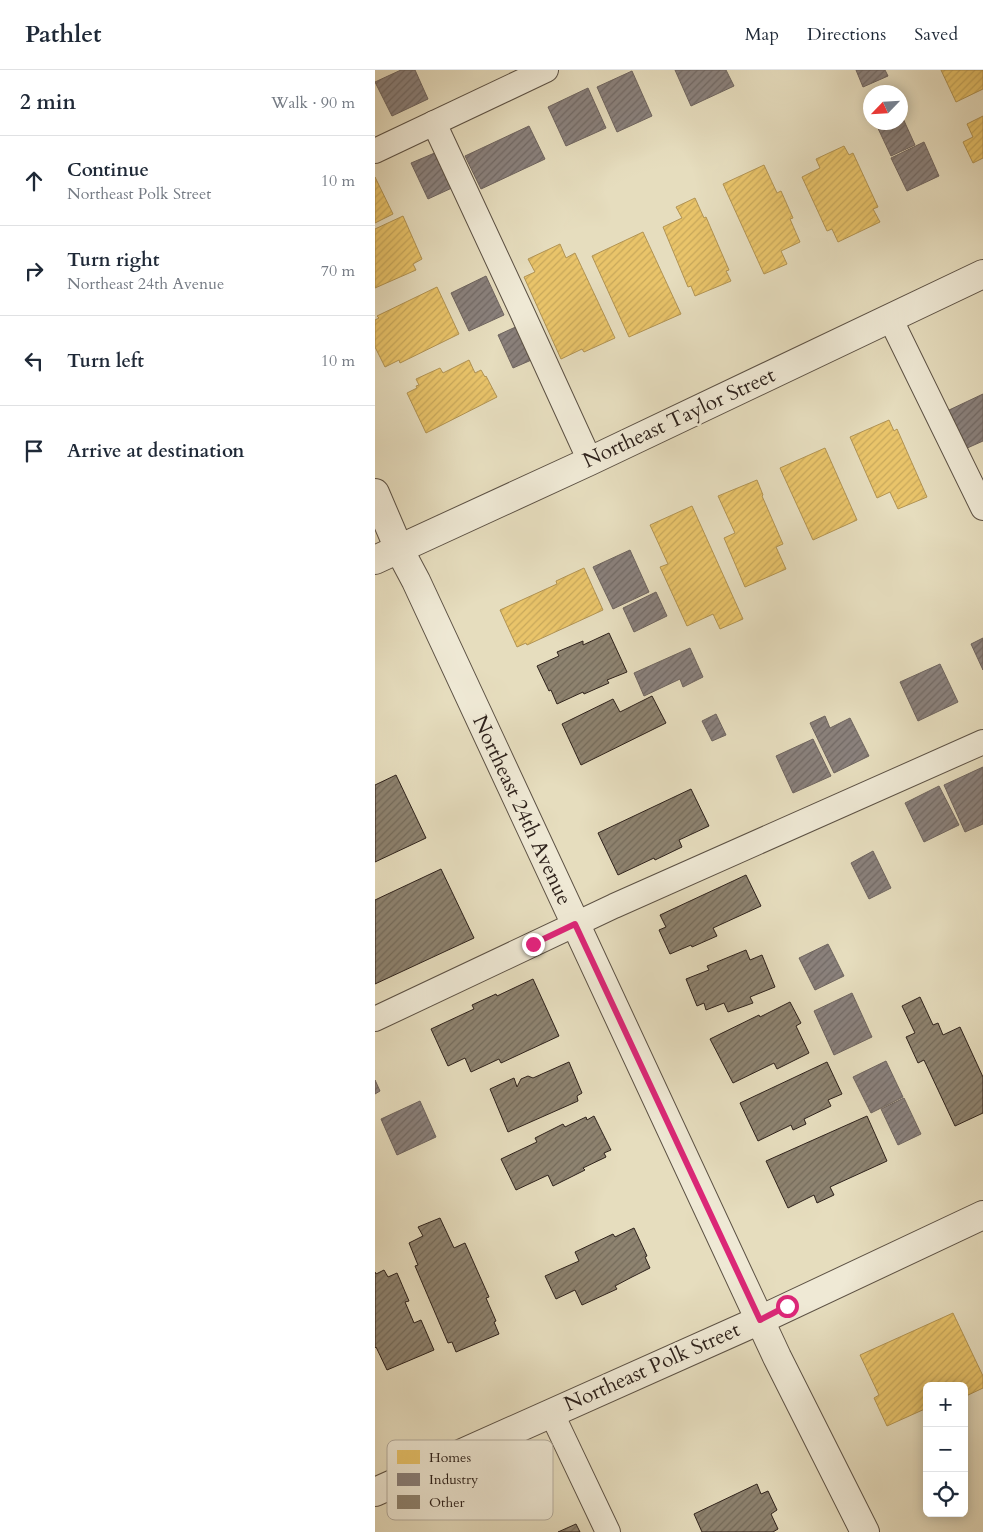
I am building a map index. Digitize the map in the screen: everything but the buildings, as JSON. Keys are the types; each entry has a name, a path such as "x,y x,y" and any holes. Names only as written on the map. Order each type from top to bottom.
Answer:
{"street":[{"name":"Northeast Taylor Street","path":"375,560 589,461 983,274"},
{"name":"Northeast 24th Avenue","path":"375,493 399,549 416,581 760,1320 865,1532"},
{"name":"Northeast Polk Street","path":"489,1440 760,1320 983,1215"},
{"name":"Northeast Polk Street","path":"375,1492 387,1487"}],"lane":[{"path":"375,151 546,70"},
{"path":"434,123 589,461"},
{"path":"890,318 983,508"},
{"path":"375,1019 575,924 983,742"},
{"path":"551,1412 608,1532"}],"route":[{"path":"533,944 575,924 760,1320 787,1306"}]}
